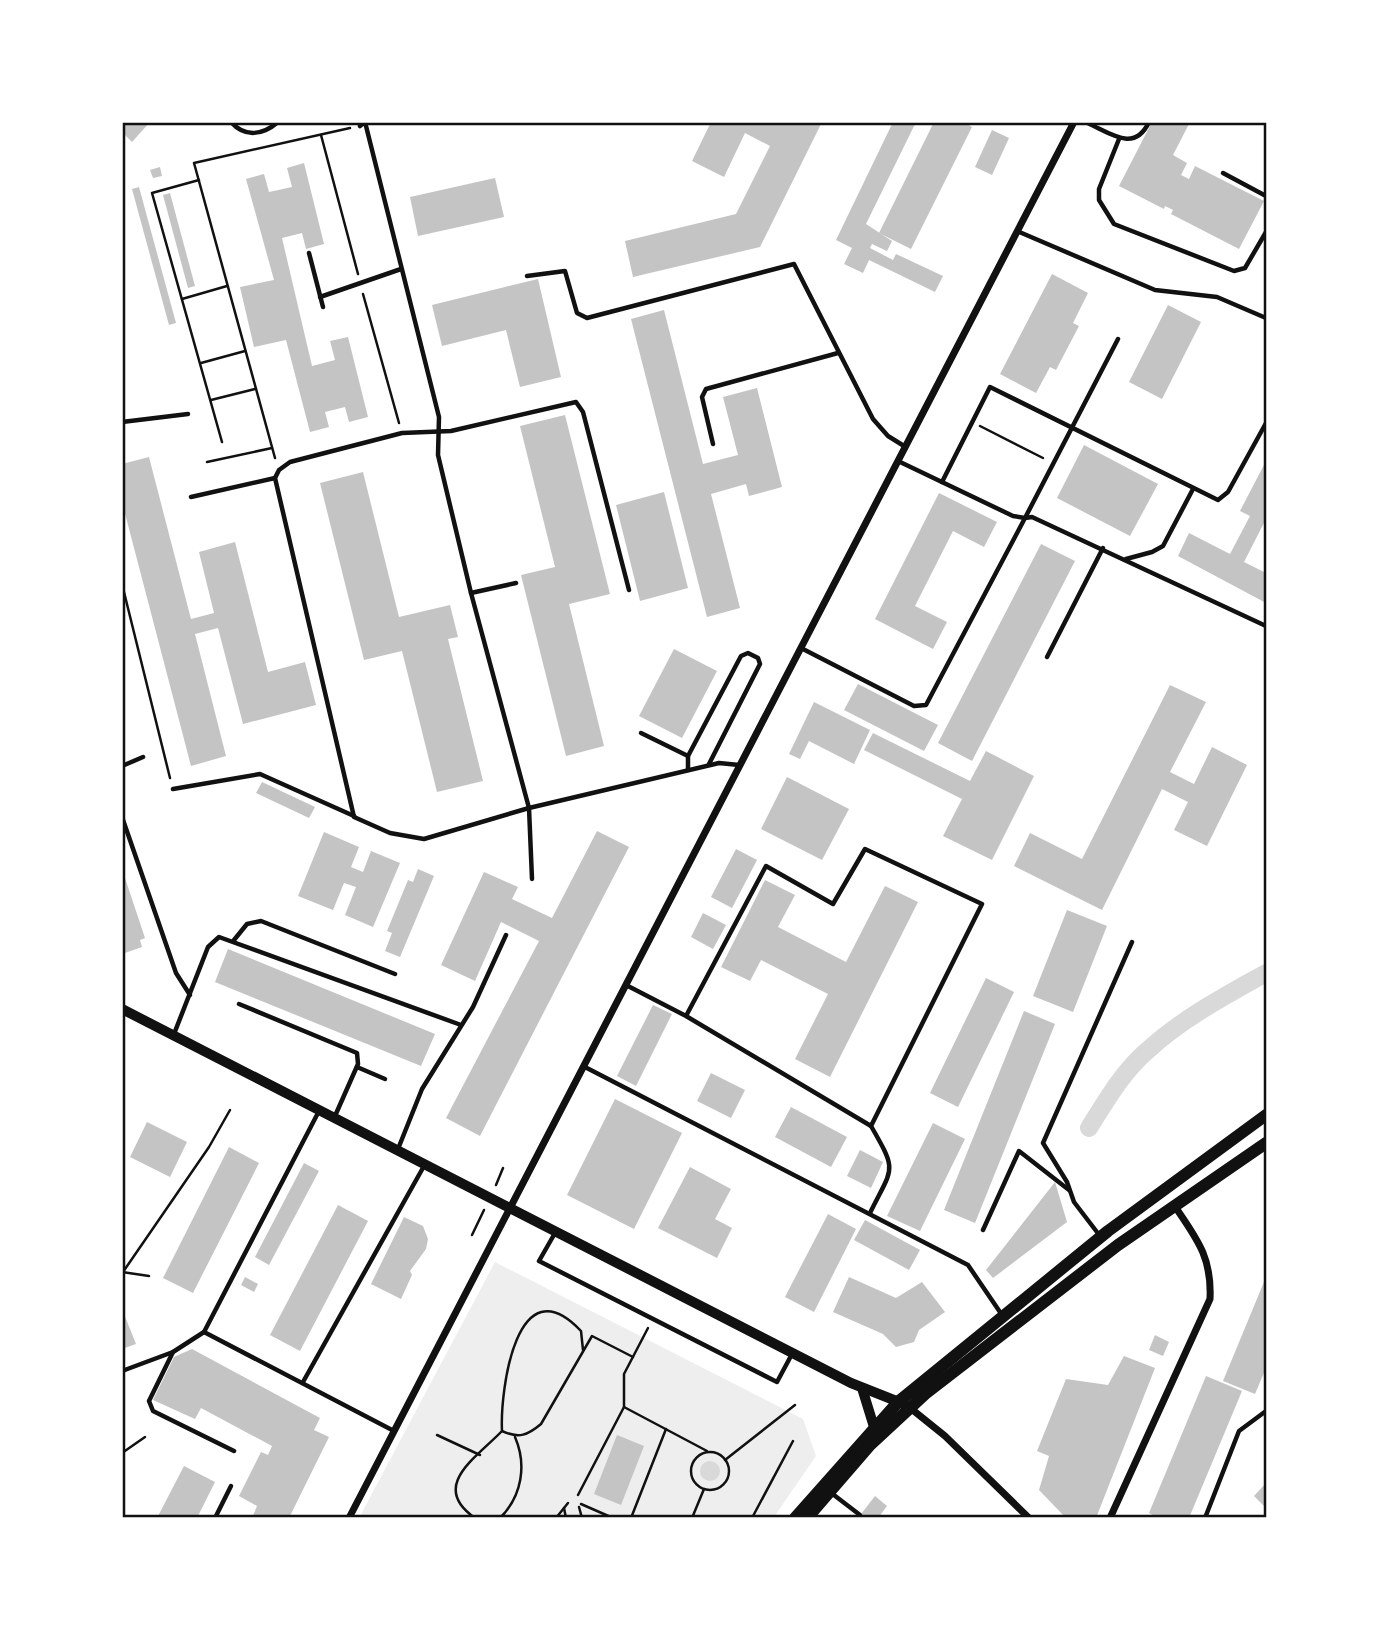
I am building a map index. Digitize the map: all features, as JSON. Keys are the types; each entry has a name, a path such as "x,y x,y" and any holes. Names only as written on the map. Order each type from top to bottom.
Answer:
{"main road":[{"path":"795,1517 870,1445 903,1404 1003,1316 1100,1237 1266,1115"},
{"path":"807,1517 825,1488 874,1427 1118,1245 1266,1143"}],"street":[{"path":"349,1517 1074,122"},
{"path":"122,1009 862,1388 903,1404 945,1436 1029,1517"},
{"path":"1110,1517 1210,1299 1211,1272 1204,1251 1170,1208"},
{"path":"862,1388 874,1427 870,1445"}],"lane":[{"path":"231,122 237,130 250,134 269,129 278,122"},
{"path":"360,125 365,122 439,417 438,455 471,593 529,808 532,879"},
{"path":"1085,122 1119,139 1132,140 1141,136 1149,122"},
{"path":"1119,139 1099,189 1099,200 1114,224 1234,271 1245,268 1266,232"},
{"path":"1223,173 1266,196"},
{"path":"1017,231 1154,290 1217,296 1266,318"},
{"path":"309,253 323,307"},
{"path":"527,276 565,271 577,313 587,318 793,264 873,419 888,436 904,446"},
{"path":"320,297 401,269"},
{"path":"800,648 914,706 926,705 1118,339"},
{"path":"713,444 702,397 706,389 838,353"},
{"path":"942,482 986,390 994,387 1210,499 1223,499 1266,423"},
{"path":"354,817 275,478 279,470 290,462 402,433 440,432 576,402 583,412 629,590"},
{"path":"122,422 188,414"},
{"path":"897,460 1013,516 1039,519 1266,626"},
{"path":"191,497 275,478"},
{"path":"1126,559 1163,546 1193,489"},
{"path":"1047,657 1103,548"},
{"path":"471,593 516,583"},
{"path":"688,770 688,756 741,656 748,653 758,658 760,664 709,765"},
{"path":"641,733 688,756"},
{"path":"122,766 144,758"},
{"path":"173,789 260,774 390,833 424,839 529,808 709,765 739,765"},
{"path":"122,817 176,974 190,995"},
{"path":"686,1016 766,866 833,904 865,849 982,904 871,1126"},
{"path":"234,940 247,923 261,921 395,974"},
{"path":"398,1149 428,1077 461,1025 506,935"},
{"path":"173,1035 213,939 219,937 234,940 461,1025"},
{"path":"1100,1237 1073,1202 1043,1143 1132,942"},
{"path":"625,985 686,1016 871,1126 891,1160 891,1171 870,1214"},
{"path":"239,1004 354,1051 359,1059 357,1067 335,1116"},
{"path":"583,1066 968,1265 1003,1316"},
{"path":"357,1067 385,1079"},
{"path":"122,1371 173,1352 204,1332 320,1109"},
{"path":"983,1230 1019,1151 1069,1190"},
{"path":"303,1382 426,1163"},
{"path":"557,1230 539,1261 777,1382 793,1352"},
{"path":"204,1332 394,1431"},
{"path":"173,1352 149,1401 150,1408 234,1451"},
{"path":"1205,1517 1239,1431 1266,1411"},
{"path":"215,1517 231,1486"},
{"path":"825,1488 860,1515"}],"path":[{"path":"279,470 194,163 360,125"},
{"path":"199,180 152,193 222,442"},
{"path":"182,299 227,286"},
{"path":"200,363 245,351"},
{"path":"210,400 255,389"},
{"path":"971,422 1053,463"},
{"path":"207,462 272,448"},
{"path":"122,584 173,789"},
{"path":"149,1276 123,1272 209,1147 230,1110"},
{"path":"475,1517 458,1506 454,1486 502,1431 504,1386 510,1358 527,1319 539,1313 551,1312 567,1317 581,1331 583,1350"},
{"path":"578,1495 624,1407 624,1374 653,1319"},
{"path":"502,1431 515,1437 530,1433 541,1424 592,1336 634,1357"},
{"path":"725,1461 795,1405"},
{"path":"624,1407 666,1429 709,1452 725,1461 729,1472 725,1483 715,1489 704,1489 694,1482 691,1470 696,1458 709,1452"},
{"path":"631,1517 666,1429"},
{"path":"437,1435 480,1455"},
{"path":"122,1453 145,1437"},
{"path":"500,1517 511,1503 521,1481 522,1460 515,1437"},
{"path":"752,1517 793,1441"},
{"path":"692,1517 704,1489"},
{"path":"556,1517 568,1503"},
{"path":"582,1517 580,1505 613,1517"},
{"path":"564,1508 566,1517"}],"shaded area":[{"path":"495,1262 803,1419 816,1456 774,1517 359,1518"},
{"path":"710,1461 717,1464 720,1471 717,1478 710,1481 703,1478 700,1471 703,1464"}],"building":[{"path":"122,122 150,122 132,142 122,132"},
{"path":"711,122 822,122 760,247 633,277 625,241 736,214 770,146 745,133 724,177 692,161"},
{"path":"893,122 916,122 866,224 892,241 887,251 872,244 870,248 893,260 896,254 943,276 935,292 869,260 863,273 844,264 852,248 836,240"},
{"path":"934,122 964,122 972,127 911,249 879,233"},
{"path":"1152,122 1190,122 1173,155 1187,163 1181,175 1189,179 1195,166 1264,201 1239,249 1171,214 1173,210 1165,206 1164,209 1119,186"},
{"path":"992,130 1009,138 992,175 975,167"},
{"path":"304,163 324,244 306,249 302,233 282,238 312,366 335,360 330,341 348,337 368,417 349,422 345,407 325,412 329,427 310,432 286,340 254,347 240,287 274,280 246,179 264,174 269,192 292,187 287,168"},
{"path":"160,167 162,176 153,178 150,170"},
{"path":"495,178 504,217 418,236 410,197"},
{"path":"139,187 176,323 169,325 132,189"},
{"path":"170,193 195,286 188,288 163,195"},
{"path":"1052,274 1088,293 1073,323 1079,326 1056,370 1050,367 1036,393 1000,374"},
{"path":"538,279 561,377 520,387 506,330 442,346 432,305"},
{"path":"1168,305 1201,322 1162,399 1129,382"},
{"path":"664,310 703,464 738,455 723,397 757,388 782,487 749,496 746,484 711,494 740,608 707,617 631,319"},
{"path":"565,415 610,594 569,604 604,746 566,756 521,575 555,567 520,426"},
{"path":"1084,445 1158,484 1130,536 1057,498"},
{"path":"149,457 191,619 214,613 199,552 235,542 268,672 305,662 316,705 243,724 218,628 195,634 226,756 191,766 122,502 122,464"},
{"path":"1266,461 1266,519 1244,562 1266,573 1266,603 1178,556 1189,533 1230,554 1250,516 1240,511"},
{"path":"363,472 399,617 450,605 458,637 448,639 483,781 437,792 402,651 364,660 320,483"},
{"path":"664,492 688,588 640,601 616,505"},
{"path":"939,493 997,522 984,547 953,531 915,606 947,622 933,649 875,619"},
{"path":"1041,544 1075,561 972,761 938,743"},
{"path":"674,649 717,671 682,738 639,716"},
{"path":"858,684 938,725 924,751 844,710"},
{"path":"1170,685 1206,702 1170,772 1194,784 1212,747 1247,765 1207,846 1174,830 1188,802 1162,789 1102,910 1014,866 1030,833 1082,859"},
{"path":"814,702 870,730 854,764 809,741 800,759 789,754"},
{"path":"873,733 970,781 986,751 1034,776 992,860 943,836 962,799 864,750"},
{"path":"787,777 849,809 822,860 761,829"},
{"path":"262,782 315,807 309,818 256,793"},
{"path":"597,831 629,847 480,1136 446,1118 539,941 501,922 475,981 441,965 484,872 518,887 512,899 552,918"},
{"path":"324,832 359,847 351,867 363,872 371,851 400,863 373,927 345,915 356,887 344,883 333,910 298,896"},
{"path":"736,849 757,860 732,908 711,897"},
{"path":"122,869 145,938 140,940 142,947 122,954"},
{"path":"418,869 434,876 400,957 385,951 392,933 387,931 408,880 413,882"},
{"path":"765,880 795,895 778,927 846,962 885,886 918,902 830,1077 795,1059 828,994 761,960 750,981 721,967"},
{"path":"1067,910 1107,926 1073,1012 1033,996"},
{"path":"703,913 726,925 713,949 691,937"},
{"path":"228,949 435,1034 421,1066 215,982"},
{"path":"986,978 1014,992 958,1107 930,1093"},
{"path":"653,1005 672,1014 636,1086 617,1076"},
{"path":"1024,1011 1055,1024 975,1223 944,1210"},
{"path":"711,1073 745,1090 731,1118 697,1101"},
{"path":"615,1099 682,1133 634,1229 567,1195"},
{"path":"791,1107 847,1137 831,1167 775,1137"},
{"path":"147,1122 187,1142 170,1177 130,1157"},
{"path":"933,1123 965,1139 920,1231 887,1216"},
{"path":"229,1147 259,1163 193,1293 163,1278"},
{"path":"860,1150 883,1162 871,1188 847,1176"},
{"path":"304,1163 319,1171 269,1265 255,1257"},
{"path":"690,1167 731,1189 715,1219 732,1228 717,1258 658,1228"},
{"path":"1055,1182 1067,1222 993,1278 986,1270"},
{"path":"338,1205 368,1221 300,1351 270,1335"},
{"path":"828,1214 856,1229 814,1312 785,1297"},
{"path":"404,1217 423,1226 428,1239 426,1249 410,1271 412,1275 401,1299 371,1284"},
{"path":"865,1220 920,1250 909,1270 854,1240"},
{"path":"245,1277 258,1284 254,1292 241,1285"},
{"path":"849,1277 896,1298 922,1282 945,1312 919,1330 914,1342 896,1347 883,1334 833,1312"},
{"path":"1266,1277 1266,1368 1255,1394 1223,1381"},
{"path":"122,1309 136,1344 122,1349"},
{"path":"1155,1335 1169,1342 1163,1356 1149,1350"},
{"path":"192,1349 320,1418 314,1430 329,1437 289,1518 252,1518 257,1506 239,1496 261,1452 268,1455 272,1446 201,1408 195,1419 153,1400 174,1357"},
{"path":"1124,1356 1155,1368 1096,1518 1066,1518 1039,1490 1049,1456 1037,1451 1066,1379 1108,1385"},
{"path":"1206,1376 1242,1391 1189,1518 1158,1518 1149,1513"},
{"path":"617,1435 644,1446 621,1505 594,1494"},
{"path":"184,1466 215,1482 197,1518 157,1518"},
{"path":"1266,1483 1266,1508 1254,1496"},
{"path":"875,1496 887,1506 878,1518 858,1518"}],"waterway":[{"path":"1089,1128 1123,1077 1161,1038 1220,999 1266,973"}]}
